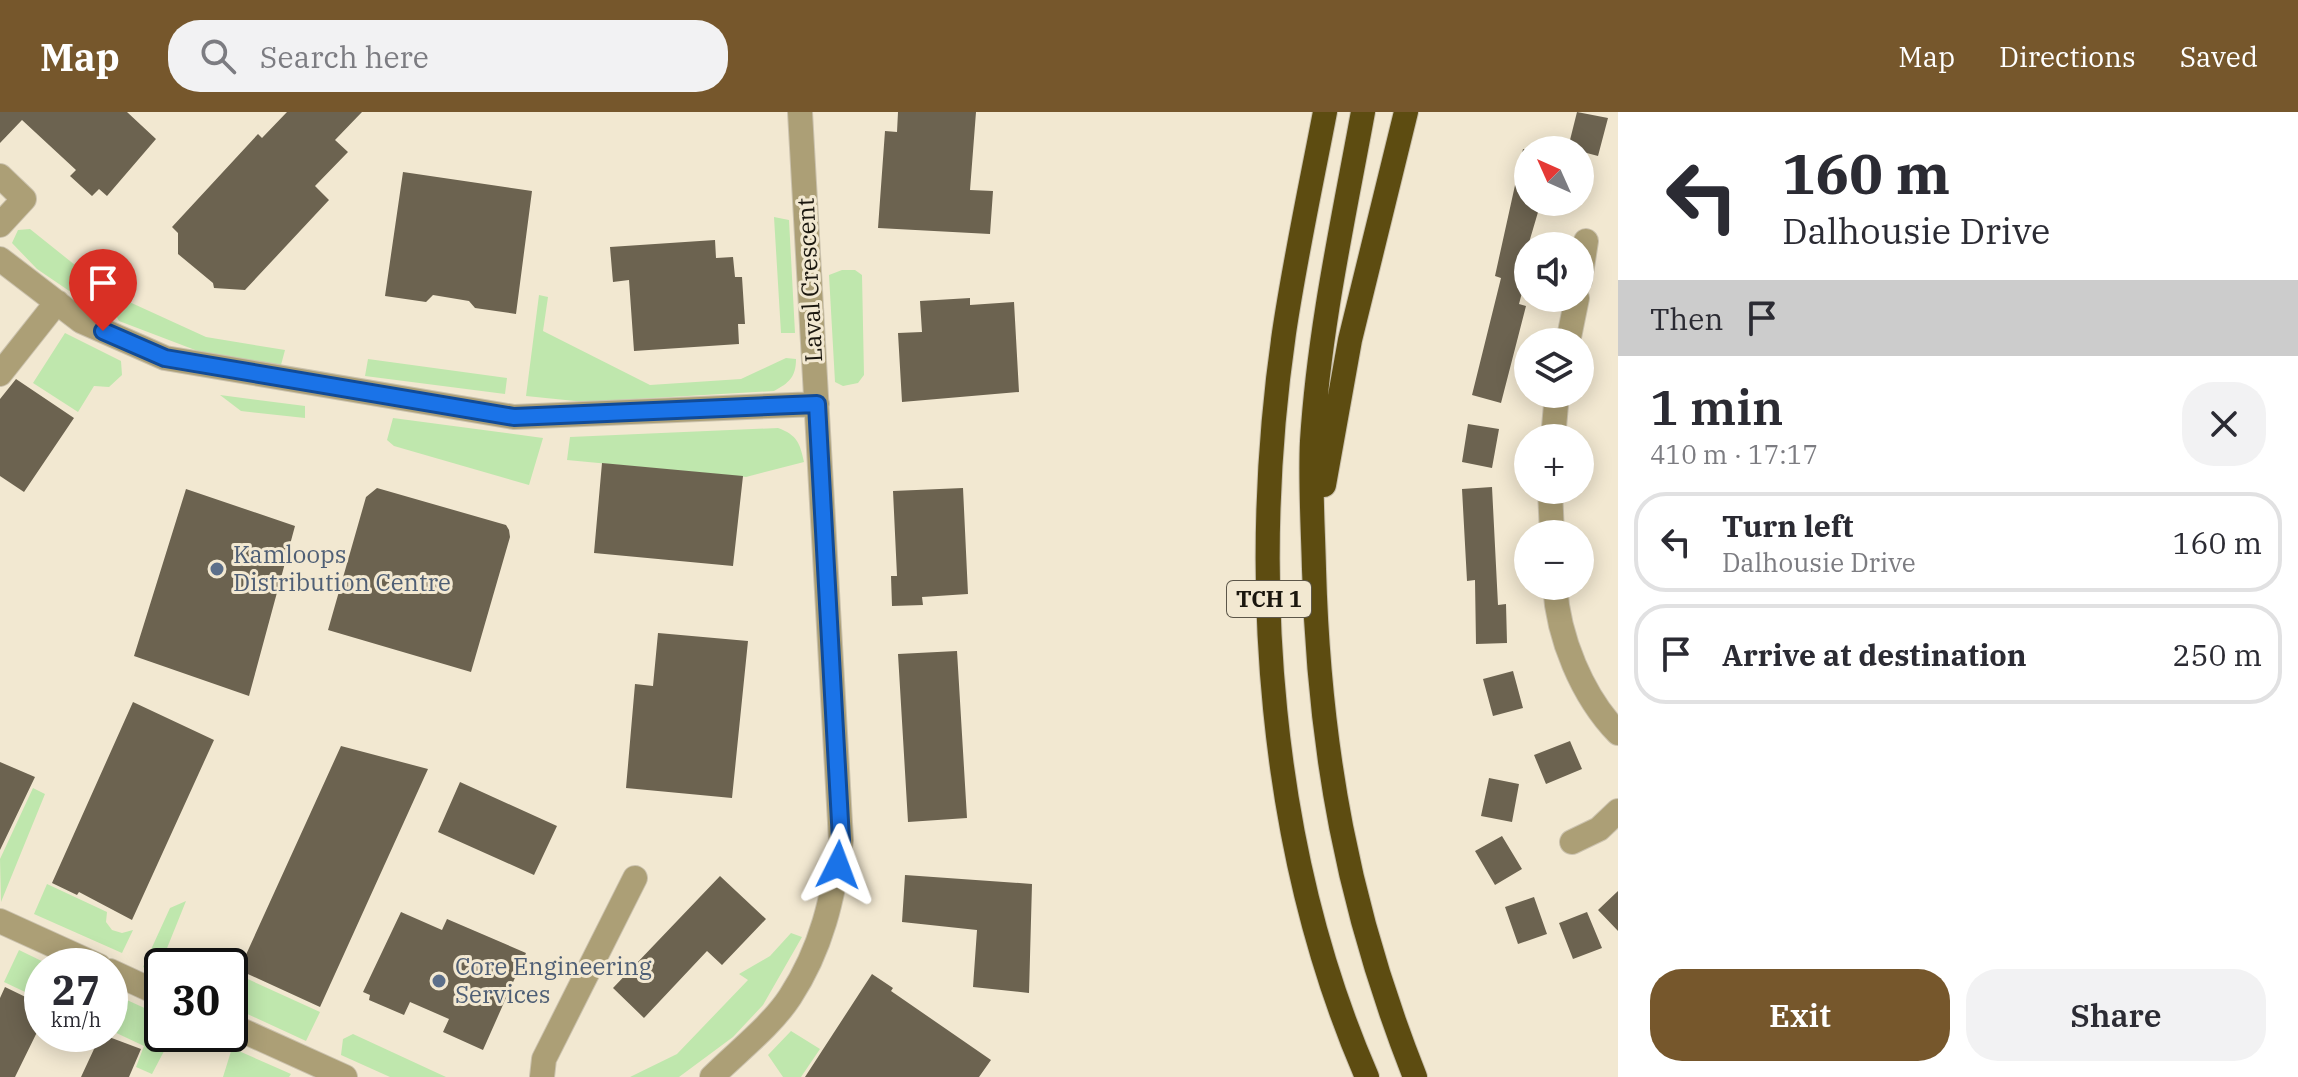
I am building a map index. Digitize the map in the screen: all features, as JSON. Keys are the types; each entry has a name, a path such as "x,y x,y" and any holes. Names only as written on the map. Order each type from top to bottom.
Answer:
{"highway":[{"name":"TCH 1","path":"1325,112 1284,333 1267,539 1270,640 1279,739 1313,918 1353,1046 1367,1077"},
{"name":"TCH 1","path":"1363,112 1322,340 1312,443 1313,544 1323,734 1363,933 1415,1077"},
{"path":"1313,544 1350,340 1406,112"}],"street":[{"name":"Laval Crescent","path":"712,1077 789,999 821,939 833,898 841,840 800,112"},
{"path":"0,176 24,199 0,225"},
{"path":"0,259 81,321 165,358 514,417 817,404"},
{"path":"0,374 57,302"},
{"path":"1556,600 1557,613 1576,669 1607,722 1618,733"},
{"path":"1572,842 1599,829 1618,811"},
{"path":"542,1077 544,1059 635,878"},
{"path":"0,921 59,948"},
{"path":"248,1033 345,1077"}],"green space":[{"path":"774,217 789,220 795,333 781,333"},
{"path":"30,229 100,285 92,299 84,301 37,269 12,243 18,230"},
{"path":"842,270 855,270 862,275 864,375 858,383 843,386 835,382 829,275"},
{"path":"539,295 548,297 543,331 650,385 741,379 786,358 796,359 795,370 788,382 774,391 585,402 526,396"},
{"path":"125,300 206,337 285,350 281,365 203,353 119,321 115,314"},
{"path":"65,333 121,361 122,375 109,387 94,386 78,412 33,383"},
{"path":"368,359 507,378 505,394 365,376"},
{"path":"220,395 305,406 305,418 241,411"},
{"path":"393,418 543,438 529,485 394,446 387,440"},
{"path":"778,428 797,440 804,462 746,477 567,460 570,437"},
{"path":"33,788 45,794 1,902 0,859"},
{"path":"47,884 107,912 106,922 112,930 122,933 133,930 124,948 111,948 34,914"},
{"path":"186,901 167,948 152,948 170,908"},
{"path":"791,933 802,937 763,1005 733,1037 679,1077 630,1077 677,1054 748,980 739,974 770,956"},
{"path":"19,950 24,952 24,991 4,982"},
{"path":"248,979 320,1012 306,1041 248,1014"},
{"path":"128,1000 144,1008 144,1046 128,1038"},
{"path":"791,1031 820,1049 801,1077 783,1077 768,1055"},
{"path":"353,1034 446,1077 390,1077 341,1055 343,1039"},
{"path":"144,1046 144,1052 164,1052 152,1074 136,1067"},
{"path":"231,1052 241,1052 291,1074 289,1077 223,1077"}],"building":[{"path":"0,112 127,112 156,139 107,196 99,189 92,196 70,176 76,170 22,120 0,143"},
{"path":"287,112 362,112 335,140 348,152 315,186 329,200 245,290 214,288 213,283 178,254 178,233 172,227 258,134 262,138"},
{"path":"898,112 976,112 970,190 993,191 990,234 878,228 885,131 897,132"},
{"path":"1577,112 1608,118 1598,156 1594,155 1594,136 1571,136"},
{"path":"403,172 532,191 516,314 475,308 469,301 433,295 426,302 385,296"},
{"path":"1514,190 1514,216 1537,216 1532,232 1514,232 1514,312 1524,312 1520,328 1514,328 1514,353 1501,403 1472,395 1501,278 1495,276"},
{"path":"715,240 716,258 733,257 735,277 742,277 745,324 738,324 739,344 634,351 629,280 613,282 610,247"},
{"path":"970,298 970,305 1014,302 1019,392 902,402 898,333 922,332 920,301"},
{"path":"16,379 74,418 24,492 0,476 0,399"},
{"path":"1468,424 1499,429 1492,468 1462,462"},
{"path":"602,463 743,476 733,566 594,553"},
{"path":"1492,487 1498,605 1506,604 1507,643 1476,644 1475,580 1467,581 1462,489"},
{"path":"377,488 506,525 509,530 510,537 471,672 328,630 366,497"},
{"path":"963,488 968,594 922,597 923,605 892,606 891,576 897,576 893,491"},
{"path":"186,489 295,526 249,696 134,656"},
{"path":"658,633 748,641 732,798 626,788 635,684 653,686"},
{"path":"957,651 967,818 908,822 898,654"},
{"path":"1513,671 1523,708 1493,716 1483,679"},
{"path":"133,702 214,740 132,920 79,892 77,895 52,883"},
{"path":"1570,741 1582,769 1546,784 1534,755"},
{"path":"341,746 428,769 320,1007 248,974 248,950"},
{"path":"0,762 35,777 0,850"},
{"path":"1489,778 1519,784 1512,822 1481,816"},
{"path":"460,782 557,826 534,875 438,832"},
{"path":"1502,836 1522,869 1495,885 1475,851"},
{"path":"905,875 1032,884 1029,993 973,987 977,930 902,922"},
{"path":"720,876 766,919 722,965 707,951 644,1018 613,988"},
{"path":"1618,891 1618,931 1598,910"},
{"path":"1534,897 1547,934 1518,944 1505,907"},
{"path":"401,912 442,930 447,919 526,953 483,1050 443,1032 449,1019 410,1002 404,1015 369,1000 370,995 363,992"},
{"path":"1587,912 1602,948 1573,959 1559,923"},
{"path":"872,974 893,988 891,991 991,1060 979,1077 805,1077"},
{"path":"5,987 24,996 24,1052 27,1052 15,1077 0,1077 0,998"},
{"path":"128,1044 141,1049 129,1077 81,1077 93,1052 128,1052"}],"place":[{"name":"Kamloops Distribution Centre","path":"217,569"},
{"name":"Core Engineering Services","path":"439,981"}],"route":[{"path":"103,331 165,358 514,417 817,404 841,840 838,865"}]}
